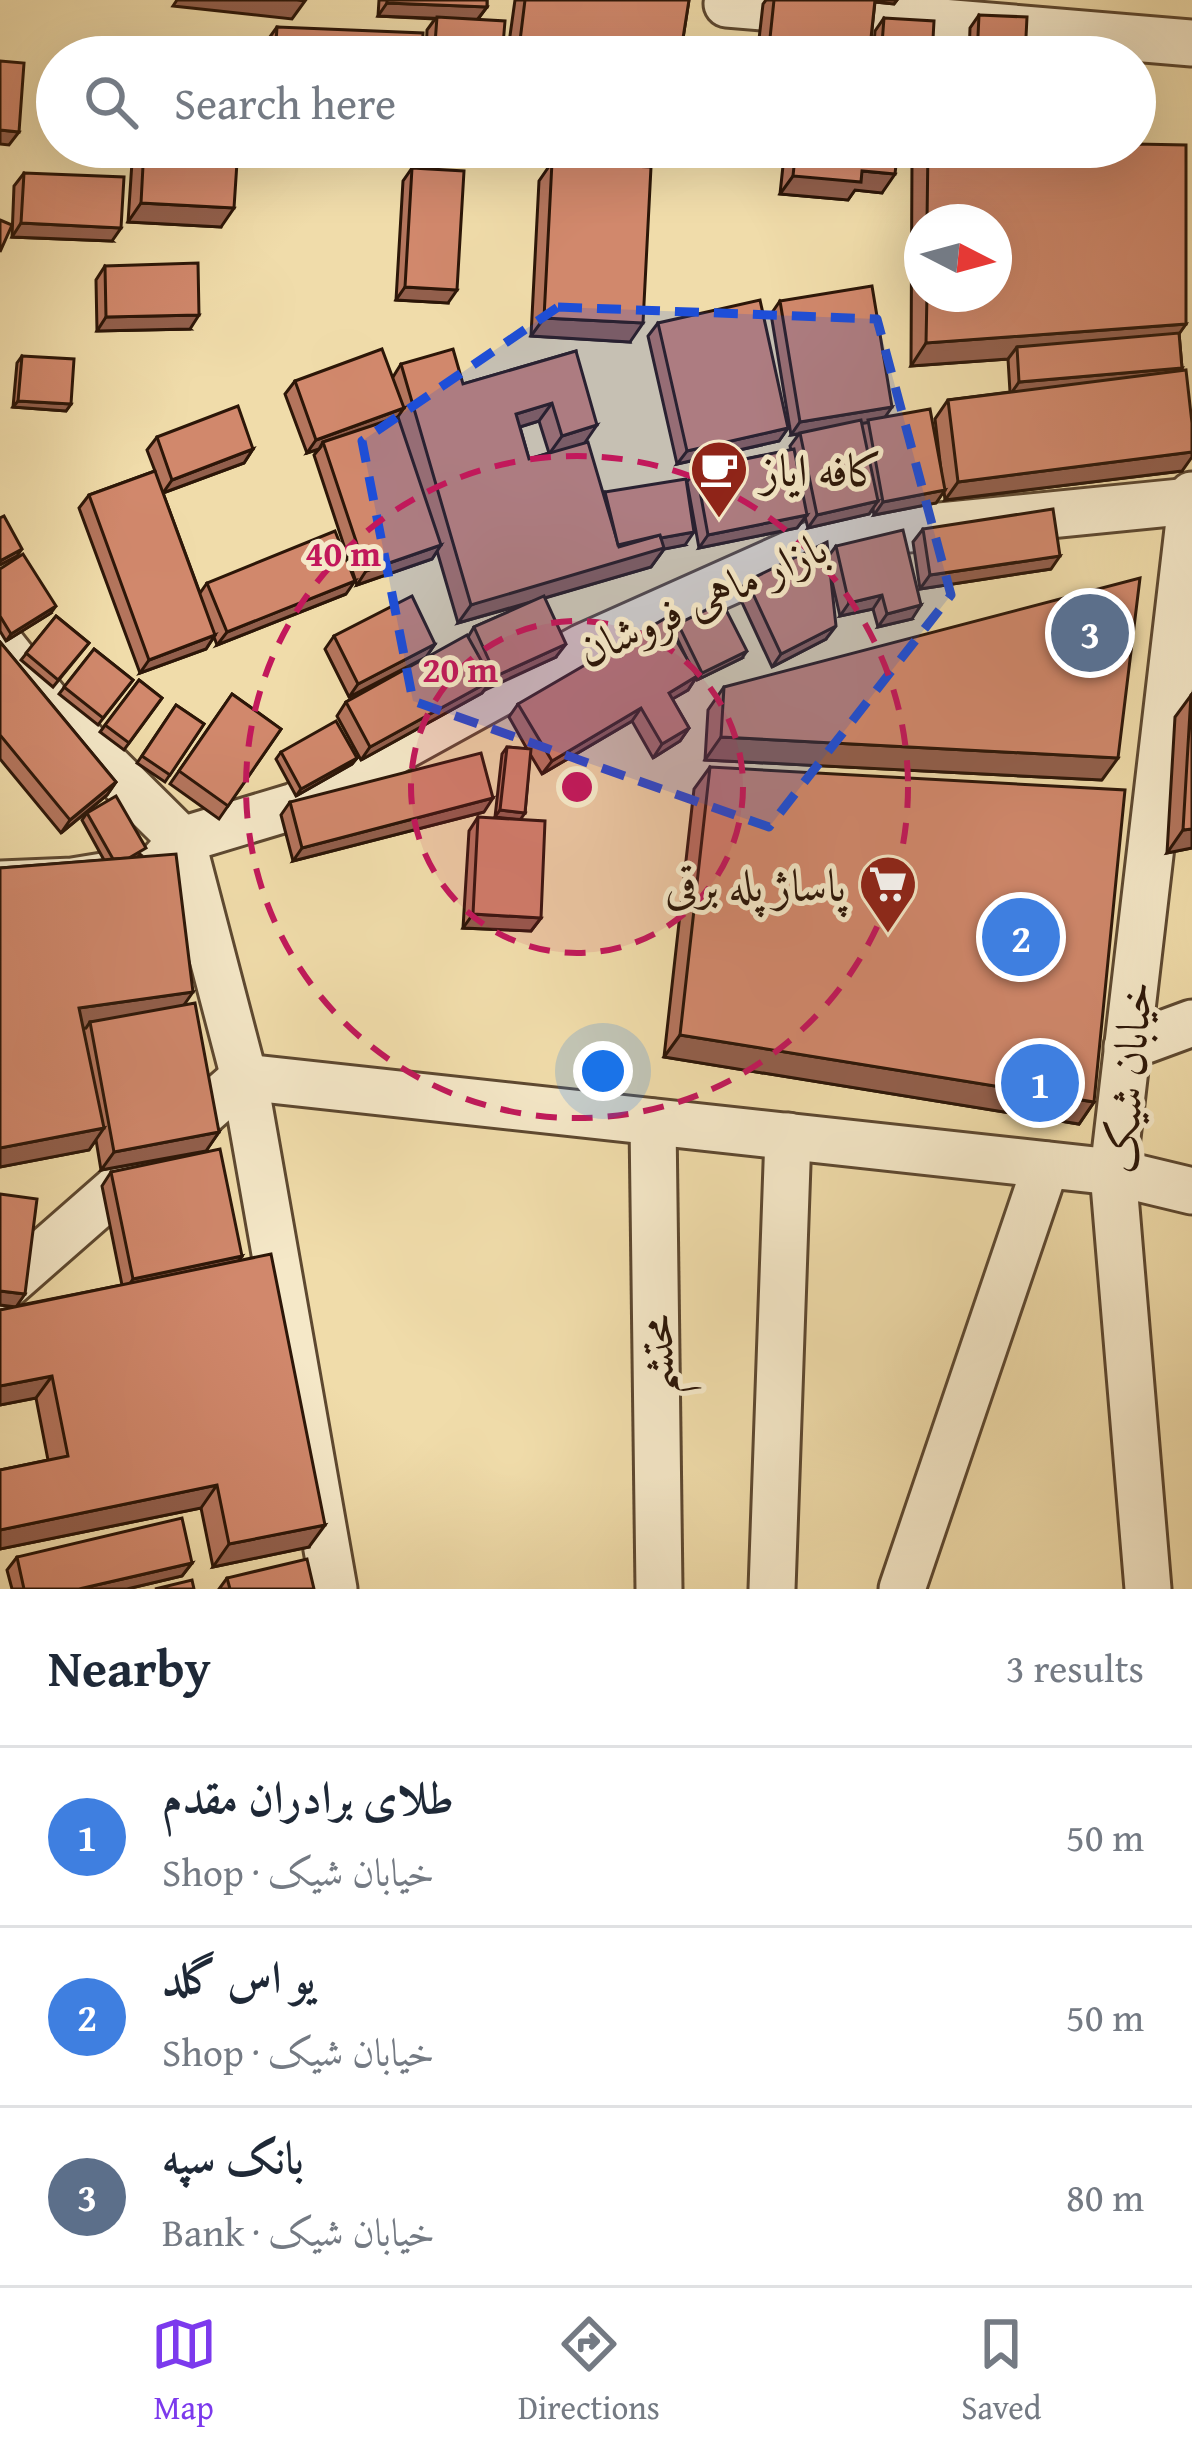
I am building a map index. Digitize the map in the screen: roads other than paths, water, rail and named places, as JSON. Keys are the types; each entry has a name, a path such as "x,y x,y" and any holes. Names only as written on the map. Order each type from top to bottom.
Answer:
{"street":[{"path":"727,4 1109,36"},
{"path":"1156,40 1192,43"},
{"name":"بازار ماهی فروشان","path":"0,884 74,881 158,867 182,840 295,806 584,647 829,537 1192,498"},
{"name":"خیابان شیک","path":"1148,1589 1113,1172 1192,498"},
{"path":"0,643 62,722 182,840 244,1077 334,1589"},
{"path":"1127,1047 1192,1023"},
{"path":"0,1291 244,1077 1113,1172 1192,1191"},
{"name":"محتشم","path":"653,1122 659,1589"},
{"path":"772,1589 788,1136"},
{"path":"902,1589 1046,1165"}],"place":[{"name":"کافه ایاز","path":"719,520"},
{"name":"بانک سپه","path":"1090,633"},
{"name":"پاساژ پله برقی","path":"888,935"},
{"name":"یو اس گلد","path":"1021,937"},
{"name":"طلای برادران مقدم","path":"1040,1083"}]}
